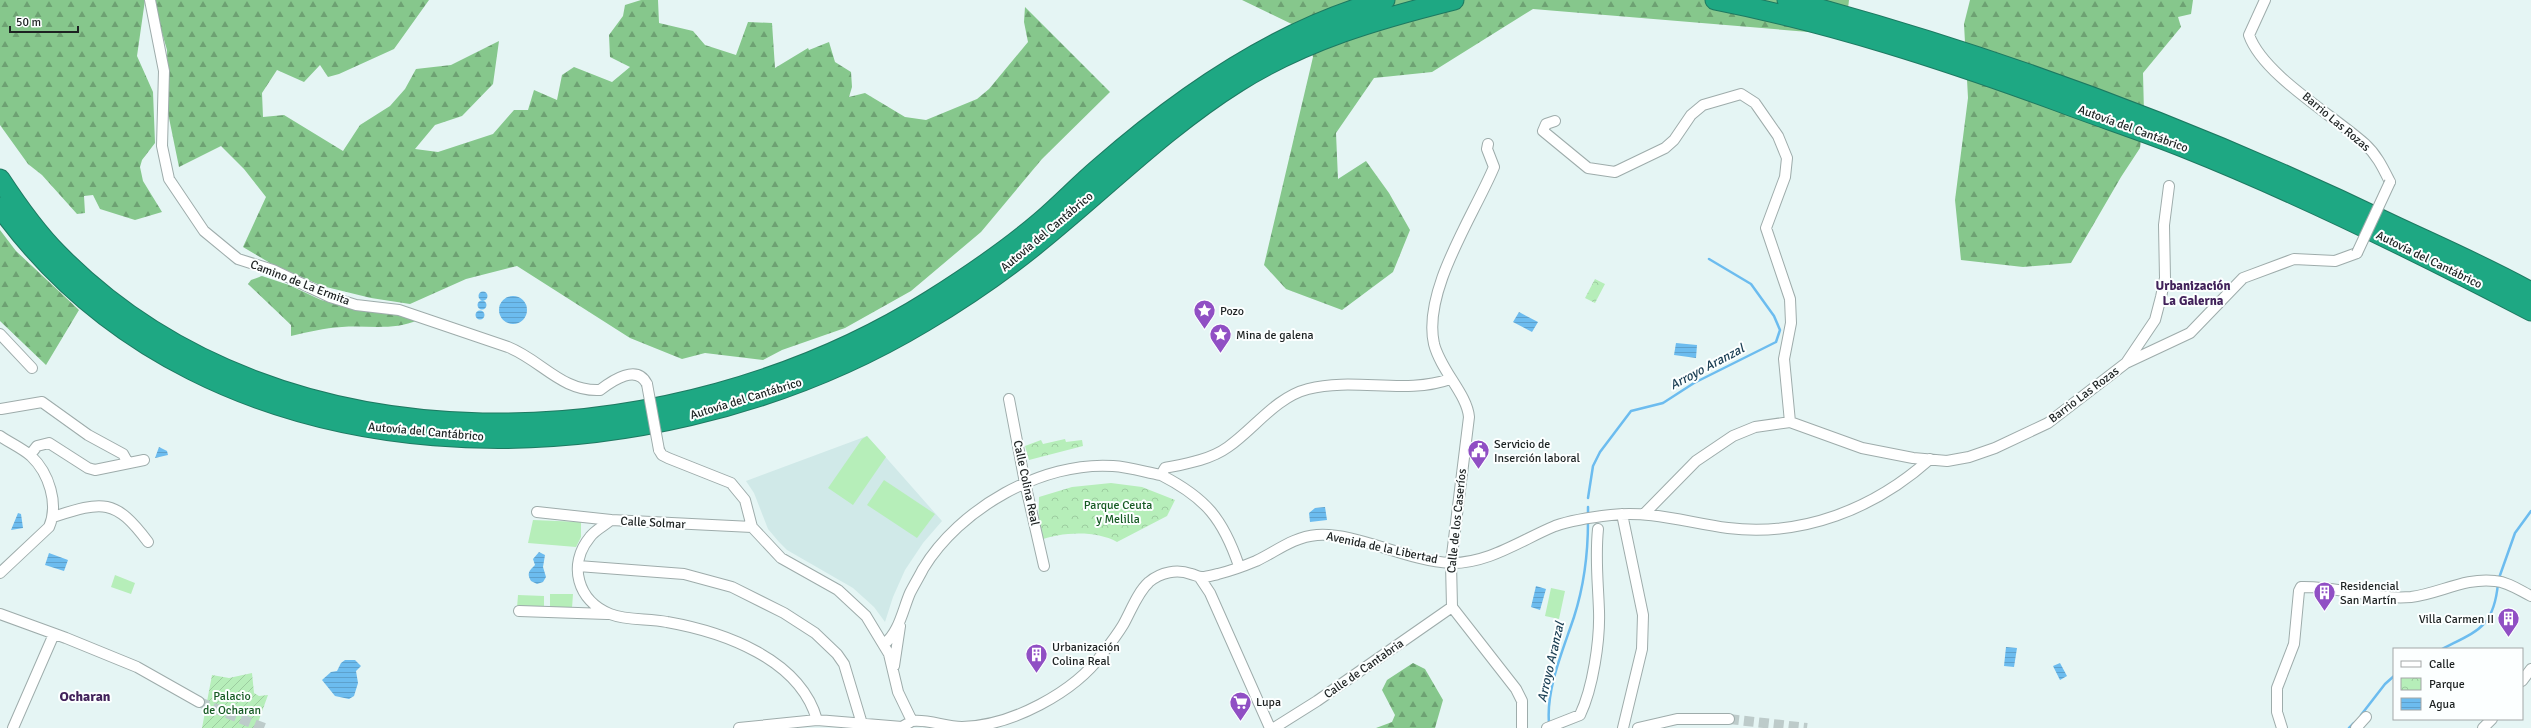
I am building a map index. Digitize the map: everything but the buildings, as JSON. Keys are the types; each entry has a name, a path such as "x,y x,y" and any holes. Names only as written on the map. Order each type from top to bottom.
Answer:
{"highway":[{"name":"Autovía del Cantábrico","path":"0,179 17,205 56,252 100,292 174,344 252,380 303,397 356,409 417,418 512,424 622,414 669,406 731,390 809,363 884,327 974,272 1040,222 1100,167 1163,116 1234,67 1310,28 1385,0"},
{"name":"Autovía del Cantábrico","path":"0,207 48,265 117,324 194,372 252,397 307,415 365,427 431,435 528,438 639,427 677,420 735,404 814,377 892,340 958,301 1034,246 1186,117 1241,80 1315,42 1372,21 1454,0"},
{"name":"Autovía del Cantábrico","path":"1715,0 1833,28 1910,51 1982,74 2184,148 2283,190 2380,235 2531,312"},
{"name":"Autovía del Cantábrico","path":"1787,0 1991,60 2190,134 2290,176 2531,292"}],"street":[{"name":"Camino de La Ermita","path":"150,0 164,72 162,146 169,179 204,231 221,246 238,259 273,270 330,298 356,305 399,310 508,347 520,352 550,375 572,386 600,390 620,377 635,374 644,378 647,384 659,450 662,455 731,483 745,500 752,527"},
{"name":"Barrio Las Rozas","path":"1790,422 1862,448 1930,460 1947,461 1969,457 2022,436 2060,415 2126,363 2190,333 2243,278 2294,259 2336,261 2358,253 2390,182 2377,157 2365,144 2342,128 2282,76 2253,45 2249,35 2265,0"},
{"path":"1554,121 1546,124 1543,131 1578,163 1594,170 1615,172 1640,162 1665,148 1674,140 1691,115 1703,105 1741,94 1755,103 1778,136 1786,158 1785,177 1766,228 1790,298 1791,323 1784,359 1790,422 1755,427 1713,448 1696,461 1644,514"},
{"name":"Calle de los Caseríos","path":"1452,607 1451,563 1469,417 1465,401 1450,379 1437,354 1433,322 1445,271 1494,167 1487,149 1488,144"},
{"name":"Barrio Las Rozas","path":"2126,363 2155,320 2161,297 2165,278 2164,225 2169,186"},
{"path":"0,334 32,368"},
{"path":"1161,475 1165,468 1192,463 1226,448 1275,407 1307,389 1338,384 1419,386 1450,379"},
{"name":"Calle Colina Real","path":"1009,399 1025,483 1044,566"},
{"path":"1,409 42,402 88,435 123,454 128,463"},
{"path":"0,436 30,455 44,473 51,493 53,517 50,527 0,573"},
{"path":"30,455 37,446 49,443 88,468 95,470 144,460"},
{"path":"1624,728 1642,649 1643,615 1622,514 1644,514 1728,528 1762,530 1800,527 1831,518 1866,504 1906,478 1930,460"},
{"path":"884,644 893,635 910,592 924,568 958,526 984,506 1025,483 1072,470 1112,466 1161,475 1196,495 1213,514 1226,532 1239,566"},
{"path":"53,517 95,506 109,506 124,515 148,542"},
{"path":"537,512 611,520"},
{"name":"Avenida de la Libertad","path":"1200,578 1256,561 1279,546 1302,538 1320,535 1335,536 1393,552 1451,563 1484,559 1560,525 1622,514"},
{"name":"Calle Solmar","path":"752,527 611,520 589,538 578,566 578,582 584,595 596,606 611,614 682,624 739,644 779,666 792,676 806,693 817,720"},
{"path":"752,527 781,558 838,590 856,605 871,622 889,654 898,692 912,720"},
{"path":"1550,727 1580,715 1589,689 1599,627 1595,570 1598,529"},
{"path":"578,566 684,574 732,587 784,613 807,627 837,654 844,664 862,724"},
{"path":"739,728 817,720 902,727 912,720 923,720 948,726 965,727 1006,719 1032,709 1056,695 1099,659 1148,583 1172,571 1191,574 1200,578 1210,593 1270,728"},
{"path":"2282,728 2277,712 2277,688 2294,644 2299,591 2301,587 2313,586 2370,595 2411,597 2471,583 2494,580 2508,584 2531,596"},
{"path":"1452,607 1516,689 1522,701 1522,728"},
{"name":"Calle de Cantabria","path":"1274,728 1317,701 1452,607"},
{"path":"519,610 611,614"},
{"path":"0,614 136,667 198,702"},
{"path":"893,672 901,616"},
{"path":"13,728 54,634"},
{"path":"2523,680 2531,668"},
{"path":"2356,728 2366,716"},
{"path":"1638,728 1677,718 1729,719"},
{"path":"2483,728 2491,720"}],"shaded area":[{"path":"867,436 942,521 923,543 905,570 893,597 885,622 874,607 853,588 787,550 779,542 768,529 754,493 746,481"}],"green space":[{"path":"0,0 145,0 137,56 153,92 155,143 142,160 140,167 143,181 162,212 135,220 100,209 93,195 84,196 85,213 77,214 42,175 28,164 0,125"},
{"path":"155,0 429,0 394,49 339,74 328,77 320,65 304,82 277,70 262,93 263,117 284,115 343,151 360,125 390,106 405,89 416,69 451,65 499,41 493,84 462,116 435,125 415,149 438,152 493,134 514,110 528,110 534,90 557,100 562,75 574,67 612,82 630,67 610,57 609,35 623,16 625,5 641,0 658,0 659,23 693,31 705,45 736,55 748,22 772,23 775,68 808,48 809,50 829,42 835,62 851,72 852,87 849,97 865,93 905,117 926,120 977,99 989,89 1028,42 1024,22 1025,7 1110,92 1042,159 981,232 911,291 845,328 782,350 763,360 705,353 682,359 630,338 517,266 466,279 410,304 371,298 322,286 270,263 243,247 266,197 244,169 221,146 179,167 168,113 167,50 154,5"},
{"path":"1242,0 1849,0 1845,35 1533,9 1432,72 1374,78 1336,133 1338,179 1366,161 1389,193 1410,230 1393,272 1342,310 1286,289 1264,265 1313,57 1309,42 1302,29"},
{"path":"1970,0 2193,0 2191,14 2178,17 2181,27 2143,73 2144,113 2140,148 2121,177 2071,263 2023,267 1961,260 1955,200 1968,98 1964,24"},
{"path":"0,230 16,251 79,310 46,365 0,321"},
{"path":"262,276 289,285 321,300 348,306 390,312 418,320 390,327 335,328 316,330 291,336 291,325 248,284 251,280"},
{"path":"1595,279 1605,284 1595,303 1585,298"},
{"path":"867,436 886,457 853,505 828,488 862,439"},
{"path":"1065,439 1066,442 1082,440 1083,446 1029,460 1025,446 1041,440 1043,444"},
{"path":"884,480 935,514 917,538 867,505"},
{"name":"Parque Ceuta y Melilla","path":"1111,483 1142,487 1175,500 1167,516 1117,542 1108,538 1088,534 1067,534 1038,541 1039,497 1072,487"},
{"path":"533,520 581,522 581,537 576,547 528,543"},
{"path":"115,575 135,583 131,594 111,587"},
{"path":"1551,588 1565,591 1559,619 1545,616"},
{"path":"550,594 573,594 572,608 550,607"},
{"path":"518,595 544,596 544,609 517,608"},
{"path":"1413,663 1425,669 1443,700 1435,728 1376,728 1392,722 1395,715 1382,690 1387,680"},
{"name":"Palacio de Ocharan","path":"252,673 254,693 259,696 268,695 256,728 202,728 212,675 229,678"}],"water":[{"path":"481,292 485,292 487,296 485,300 481,300 479,298 479,294"},
{"path":"513,296 523,300 527,310 523,320 513,324 503,320 499,310 503,300"},
{"path":"482,300 487,305 482,310 477,305"},
{"path":"478,311 482,311 484,315 482,319 478,319 476,317 476,313"},
{"path":"1519,312 1538,322 1532,332 1513,322"},
{"path":"1676,343 1697,345 1696,358 1674,355"},
{"path":"159,447 167,451 168,455 155,458"},
{"path":"1325,507 1327,520 1310,522 1309,513 1315,508"},
{"path":"18,513 21,514 23,528 11,530"},
{"path":"539,552 545,555 543,567 546,577 543,582 537,584 531,581 529,574 530,570 535,565 533,559"},
{"path":"49,553 68,560 64,571 45,565"},
{"path":"1536,586 1546,589 1540,610 1531,607"},
{"path":"2006,647 2017,648 2014,667 2004,666"},
{"path":"345,660 355,660 361,666 356,671 358,683 354,696 349,699 335,696 322,680 331,672 337,671 341,663"},
{"path":"2060,663 2067,676 2060,680 2053,666"}],"waterway":[{"name":"Arroyo Aranzal","path":"1588,498 1593,466 1600,452 1631,411 1663,403 1694,383 1776,342 1780,330 1774,316 1751,284 1709,259"},
{"name":"Arroyo Aranzal","path":"1588,507 1588,516"},
{"path":"2499,578 2515,533 2531,511"},
{"name":"Arroyo Aranzal","path":"1549,723 1550,697 1556,670 1574,617 1583,582 1588,521"},
{"path":"2444,648 2474,632 2488,619 2496,598 2498,583"},
{"path":"2361,715 2385,684 2393,677"},
{"path":"2349,728 2354,723"}],"tunnel":[{"path":"199,702 264,728"},
{"path":"1729,719 1807,728"}],"place":[{"name":"Pozo","path":"1204,330"},
{"name":"Mina de galena","path":"1220,354"},
{"name":"Servicio de Inserción laboral","path":"1478,470"},
{"name":"Residencial San Martín","path":"2325,612"},
{"name":"Villa Carmen II","path":"2509,638"},
{"name":"Urbanización Colina Real","path":"1036,674"},
{"name":"Lupa","path":"1241,722"}],"district":[{"name":"Urbanización La Galerna","path":"2193,294"},
{"name":"Ocharan","path":"85,696"}]}
